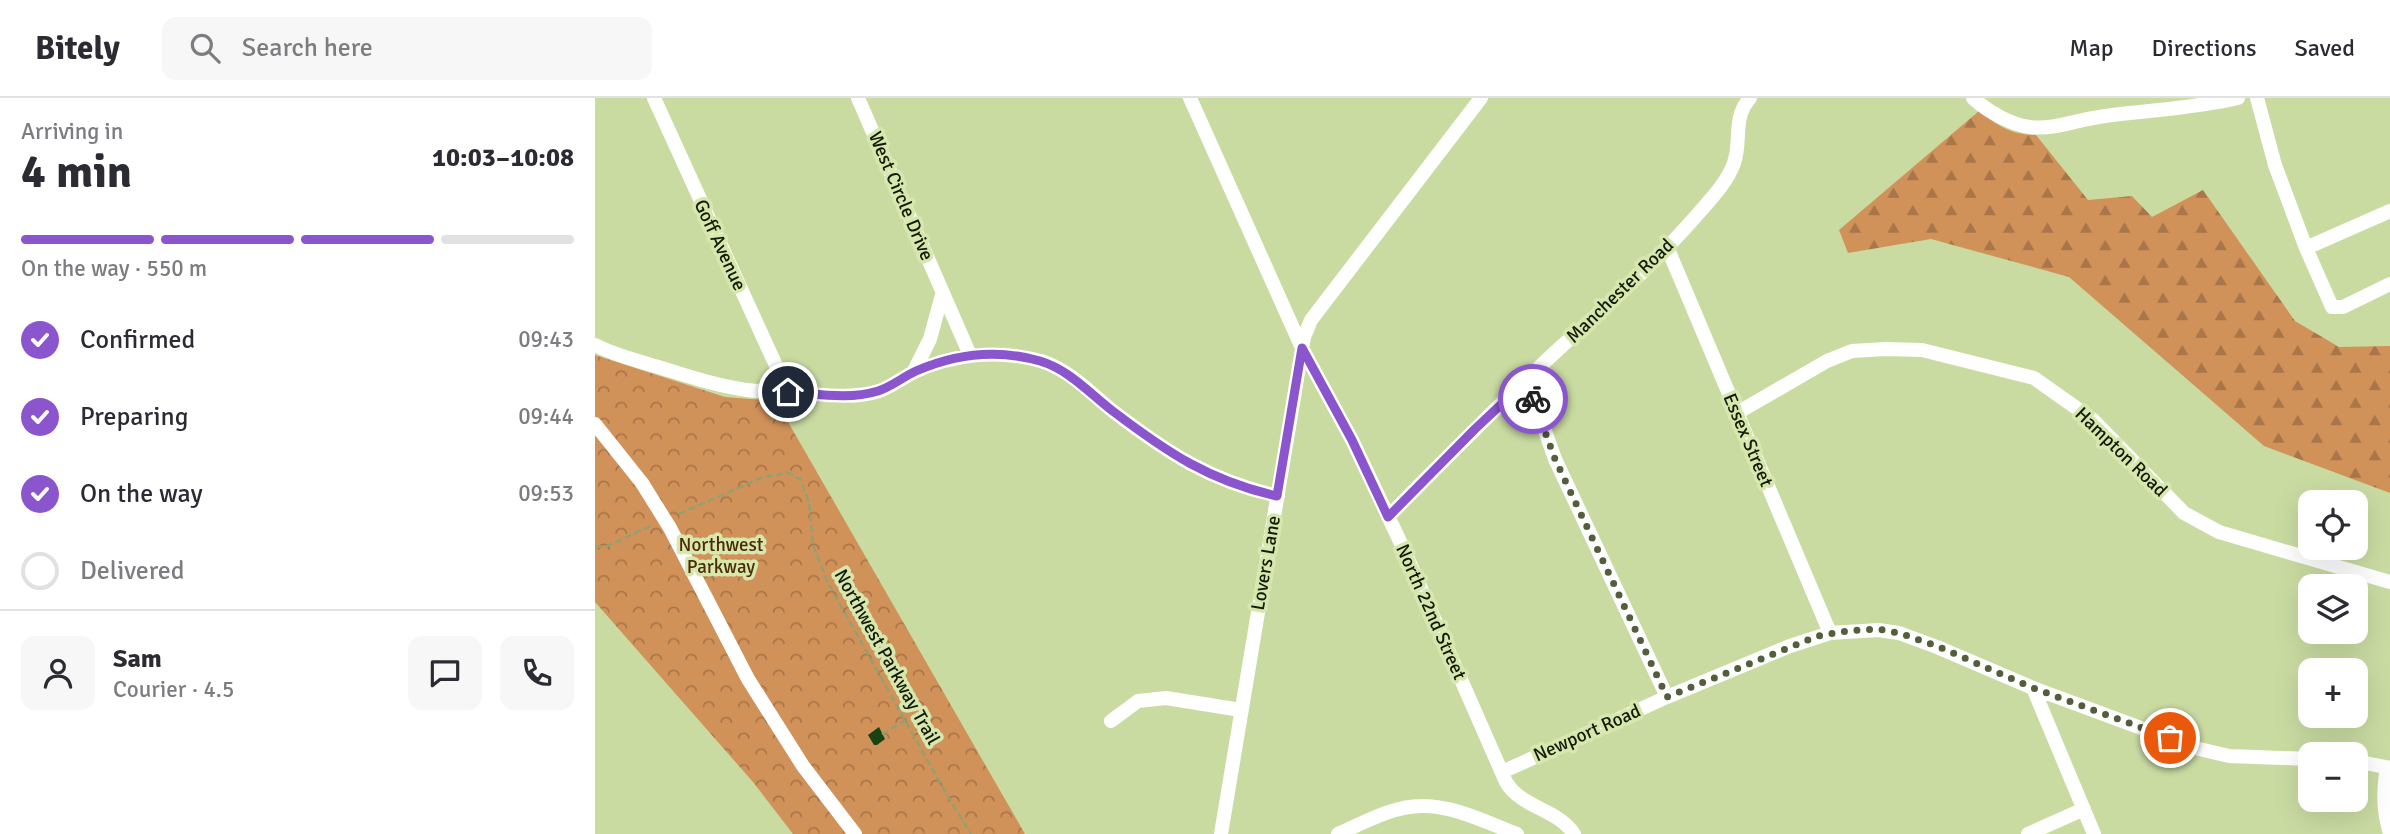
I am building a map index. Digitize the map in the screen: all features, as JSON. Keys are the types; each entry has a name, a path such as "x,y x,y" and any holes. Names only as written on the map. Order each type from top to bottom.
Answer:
{"street":[{"name":"Goff Avenue","path":"654,98 788,392"},
{"name":"West Circle Drive","path":"858,98 970,355"},
{"name":"North 22nd Street","path":"1190,98 1302,348 1352,440 1512,792 1560,820 1574,834"},
{"name":"Lovers Lane","path":"1221,834 1302,348 1311,320 1481,98"},
{"name":"Manchester Road","path":"1388,517 1475,429 1617,299 1725,181 1734,162 1740,112 1750,98"},
{"path":"1973,98 2007,120 2029,127 2053,127 2097,117 2210,105 2238,98"},
{"path":"2257,98 2275,165 2306,248 2332,307 2343,307 2390,284"},
{"path":"2306,248 2390,211"},
{"name":"Essex Street","path":"1667,247 1831,633"},
{"path":"913,373 930,339 943,293"},
{"path":"595,345 621,356 704,381 747,390 854,396 880,390 940,361 970,355 1001,355 1041,361 1072,377 1162,447 1201,471 1244,488 1277,496"},
{"name":"Hampton Road","path":"1737,413 1827,361 1852,351 1922,350 1990,366 2034,378 2073,404 2092,419 2194,520 2219,532 2390,582"},
{"path":"1527,380 1555,459 1667,697"},
{"path":"595,424 621,453 647,491 670,528 748,679 803,766 855,834"},
{"name":"Newport Road","path":"1502,772 1667,697 1790,646 1831,633 1878,629 1937,646 2033,688 2195,748 2228,756 2298,759"},
{"path":"2033,688 2094,834"},
{"path":"1111,721 1138,701 1166,698 1241,710"},
{"path":"2368,764 2389,768 2383,789 2384,814 2390,834"},
{"path":"1338,834 1387,814 1419,805 1456,812 1517,834"},
{"path":"2028,834 2084,809"}],"path":[{"name":"Northwest Parkway Trail","path":"690,509 763,477 789,473 800,479 809,502 813,545 828,583 971,834"},
{"path":"595,547 607,546 651,526"},
{"path":"882,734 906,720"}],"green space":[{"path":"1979,111 2006,129 2036,135 2088,200 2132,196 2152,217 2203,190 2295,321 2339,347 2390,346 2390,493 2264,446 2069,277 1931,239 1848,253 1839,230"},
{"name":"Northwest Parkway","path":"595,355 725,397 776,401 1025,834 793,834 753,782 595,602"}],"building":[{"path":"879,727 885,739 874,745 868,735"}],"way so far":[{"path":"1533,399 1555,459 1599,547 1667,697 1818,636 1878,629 1937,646 2033,688 2170,738"}],"route":[{"path":"788,392 854,396 880,390 940,361 970,355 1001,355 1041,361 1072,377 1162,447 1201,471 1244,488 1277,496 1302,348 1352,440 1388,517 1527,380 1533,399"}]}
